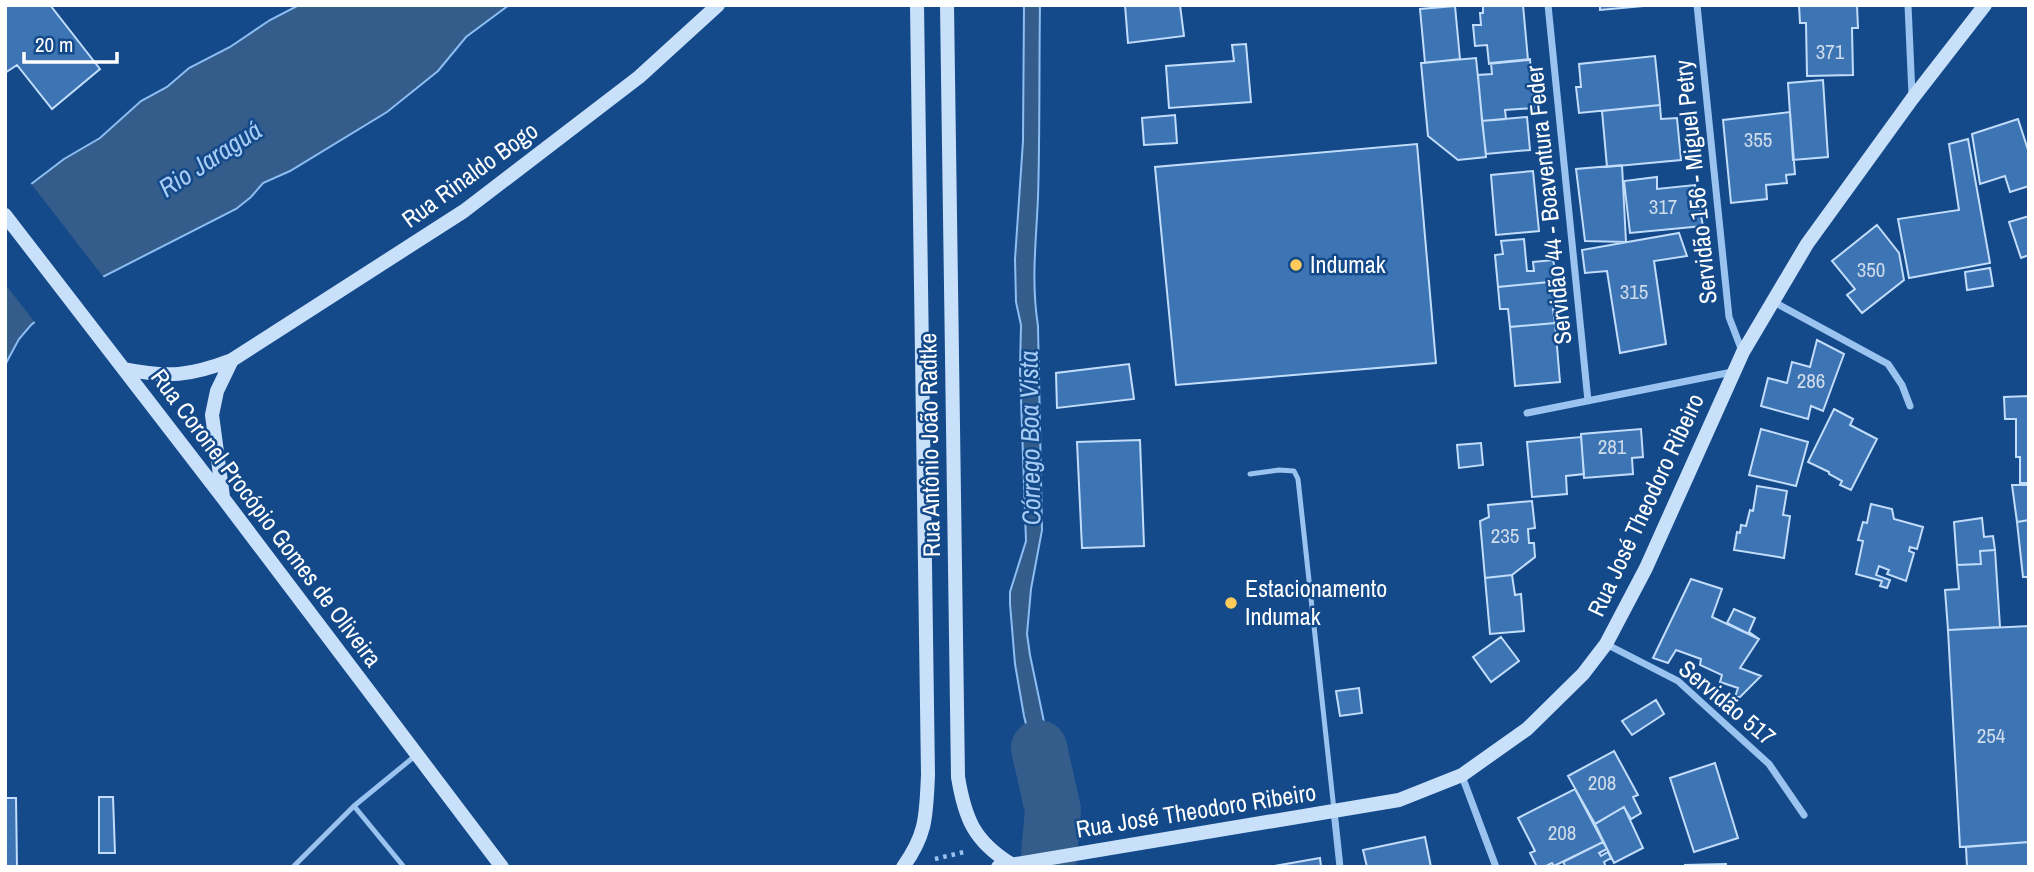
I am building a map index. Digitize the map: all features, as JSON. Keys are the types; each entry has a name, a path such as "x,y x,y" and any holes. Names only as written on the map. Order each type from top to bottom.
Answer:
{"main road":[{"name":"Rua Rinaldo Bogo","path":"124,369 180,375 202,372 232,360 464,211 639,77 718,5"},
{"name":"Rua Antônio João Radtke","path":"903,866 921,839 926,817 928,775 917,5"},
{"name":"Rua Antônio João Radtke","path":"947,5 958,777 968,821 987,847 1011,864"},
{"name":"Rua José Theodoro Ribeiro","path":"1011,864 1399,800 1462,775 1501,749 1549,709 1583,674 1606,644 1646,568 1733,372 1771,301 1807,244 1912,99 1985,5"},
{"name":"Rua Coronel Procópio Gomes de Oliveira","path":"5,215 502,867"},
{"path":"223,498 212,415 217,391 232,360"},
{"name":"Rua Coronel Procópio Gomes de Oliveira","path":"489,848 511,867"}],"street":[{"name":"Servidão 44 - Boaventura Feder","path":"1548,5 1588,401"},
{"name":"Servidão 156 - Miguel Petry","path":"1697,5 1729,317 1743,352"},
{"path":"1908,5 1912,99"},
{"path":"1771,301 1888,364 1902,385 1910,406"},
{"path":"1527,413 1733,372"},
{"name":"Servidão 517","path":"1606,644 1678,681 1769,764 1804,815"},
{"path":"1462,775 1496,867"},
{"path":"1334,811 1340,867"}],"lane":[{"path":"1250,474 1286,470 1294,471 1298,479 1334,811"},
{"path":"293,867 354,806 417,755"},
{"path":"354,806 404,867"}],"path":[{"path":"903,866 987,847"}],"water":[{"name":"Rio Jaraguá","path":"299,5 509,5 466,37 438,71 387,112 290,171 263,183 236,209 73,292 31,325 19,339 5,365 5,204 64,159 100,138 141,101 167,87 189,68 230,47 270,20"},
{"path":"1024,5 1040,5 1039,174 1034,278 1038,326 1042,530 1031,589 1027,634 1057,784 1060,822 1042,824 1041,784 1024,716 1015,664 1010,604 1010,592 1026,541 1021,325 1016,302 1015,259 1023,141"}],"pier":[{"path":"29,181 105,279 75,295 37,325 5,284 5,199"}],"building":[{"path":"5,5 50,5 100,69 52,109 17,65 5,73"},
{"path":"1125,5 1180,5 1184,36 1128,43"},
{"path":"1483,5 1523,5 1528,60 1489,64 1487,45 1475,46 1473,25 1481,25 1480,13 1483,13"},
{"path":"1600,5 1655,5 1600,10"},
{"path":"1799,5 1857,5 1858,28 1852,28 1853,75 1807,76 1806,23 1800,23"},
{"path":"1455,6 1460,59 1425,63 1420,9"},
{"path":"1246,44 1251,102 1169,108 1166,66 1234,61 1232,45"},
{"path":"1655,56 1660,105 1579,113 1576,87 1581,87 1579,64"},
{"path":"1476,58 1486,157 1458,160 1428,136 1421,63"},
{"path":"1530,59 1534,108 1505,110 1506,119 1482,121 1478,75 1492,74 1491,63"},
{"path":"1823,80 1828,157 1793,160 1788,83"},
{"path":"1660,105 1661,119 1677,118 1681,160 1607,167 1602,111"},
{"path":"1790,112 1795,174 1786,175 1787,183 1766,185 1767,199 1731,203 1723,120"},
{"path":"1175,115 1177,143 1144,145 1142,118"},
{"path":"1527,117 1530,150 1486,154 1482,121"},
{"path":"2018,119 2029,153 2029,186 2010,192 2005,176 1980,184 1972,134"},
{"path":"1968,139 1990,263 1909,278 1898,219 1959,210 1949,144"},
{"name":"Indumak","path":"1417,144 1436,363 1176,385 1155,167"},
{"path":"1622,165 1626,242 1585,241 1576,169"},
{"path":"1533,171 1539,231 1496,235 1491,175"},
{"path":"1657,177 1657,189 1695,185 1703,226 1630,233 1624,181"},
{"path":"2029,216 2029,255 2021,258 2009,222"},
{"path":"1877,225 1899,253 1904,280 1862,313 1847,295 1855,289 1832,261"},
{"path":"1679,233 1687,256 1654,261 1666,344 1620,353 1607,271 1585,273 1582,250"},
{"path":"1524,239 1527,271 1534,271 1533,262 1553,260 1558,281 1498,287 1495,255 1503,254 1501,241"},
{"path":"1990,268 1993,286 1967,290 1965,272"},
{"path":"1558,281 1561,308 1553,309 1555,323 1510,327 1508,309 1500,309 1498,287"},
{"path":"1555,323 1560,382 1515,386 1510,327"},
{"path":"1817,340 1844,354 1823,411 1811,406 1808,419 1761,406 1768,378 1787,383 1792,362 1810,367"},
{"path":"1129,364 1134,399 1057,408 1056,373"},
{"path":"2029,396 2029,483 2020,483 2020,457 2016,457 2016,419 2005,419 2004,397"},
{"path":"1834,409 1853,419 1850,425 1877,439 1851,490 1840,485 1842,481 1829,472 1808,462"},
{"path":"1641,429 1643,457 1632,458 1633,474 1584,478 1581,434"},
{"path":"1761,429 1808,442 1796,486 1749,475"},
{"path":"1581,437 1584,474 1566,476 1567,494 1532,497 1527,442"},
{"path":"1140,440 1144,546 1082,548 1077,442"},
{"path":"1481,443 1483,465 1459,468 1457,445"},
{"path":"2012,485 2029,485 2029,520 2017,522"},
{"path":"1757,486 1787,491 1783,515 1790,516 1784,558 1734,550 1737,532 1740,533 1741,525 1746,526 1750,510 1753,511"},
{"path":"1532,501 1535,528 1528,529 1529,543 1534,543 1535,557 1512,575 1485,578 1480,521 1489,517 1488,505"},
{"path":"1871,504 1892,509 1894,519 1923,527 1917,549 1910,547 1909,551 1914,553 1906,581 1887,574 1889,570 1879,566 1876,575 1890,580 1887,588 1880,586 1882,581 1856,574 1863,541 1858,540 1863,522 1867,523"},
{"path":"1982,518 1984,537 1993,536 1995,550 1980,551 1981,564 1957,565 1954,522"},
{"path":"2029,520 2029,577 2023,577 2017,522"},
{"path":"1995,550 2000,627 1948,630 1945,590 1959,589 1957,565 1981,564 1980,551"},
{"path":"1512,575 1515,595 1521,594 1524,631 1490,634 1485,578"},
{"path":"1691,579 1722,589 1712,617 1759,639 1740,668 1761,676 1740,697 1735,697 1738,688 1720,682 1722,675 1700,665 1701,659 1676,650 1668,663 1653,658"},
{"path":"1734,609 1755,618 1749,632 1759,639 1727,623"},
{"path":"2029,626 2029,842 1960,847 1948,630"},
{"path":"1501,637 1519,661 1491,682 1473,657"},
{"path":"1359,688 1362,713 1340,716 1336,691"},
{"path":"1656,700 1664,714 1632,735 1622,721"},
{"path":"1614,751 1638,795 1633,797 1641,813 1631,819 1624,807 1595,824 1568,776"},
{"path":"1715,763 1738,838 1694,852 1670,778"},
{"path":"1575,789 1603,842 1554,866 1552,863 1537,867 1530,853 1535,851 1518,818"},
{"path":"99,797 113,797 115,853 99,853"},
{"path":"5,798 16,798 17,867 5,867"},
{"path":"1624,807 1643,848 1614,863 1595,824"},
{"path":"1425,837 1431,867 1367,867 1363,850"},
{"path":"1603,842 1607,849 1599,853 1601,856 1608,852 1611,858 1604,862 1606,867 1566,867 1563,862"},
{"path":"2029,842 2029,867 1967,867 1966,847"},
{"path":"1320,858 1321,867 1269,867"},
{"path":"1726,864 1726,867 1685,867 1685,865"}],"waterway":[{"name":"Córrego Boa Vista","path":"1039,748 1053,810 1048,867"}],"place":[{"name":"Indumak","path":"1296,265"},
{"name":"Estacionamento Indumak","path":"1231,603"}]}
